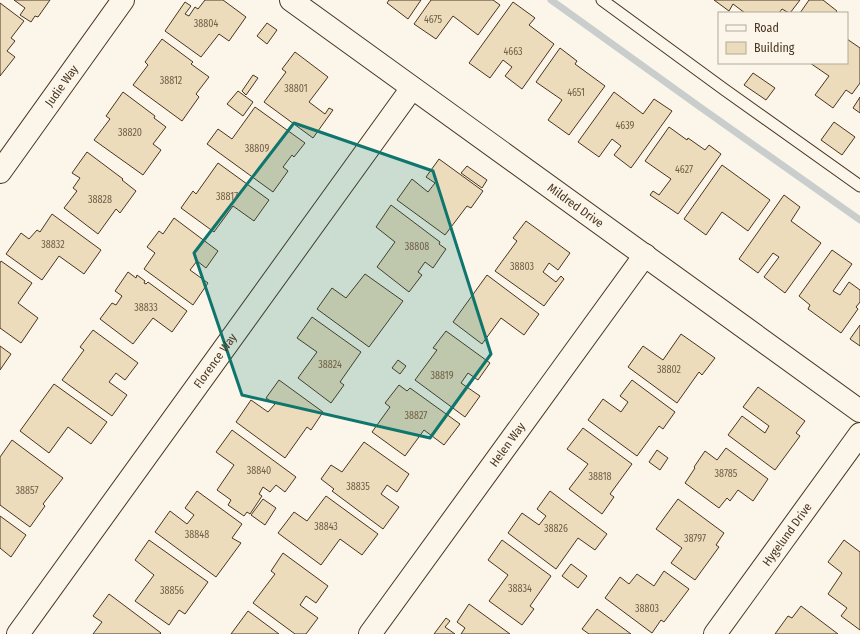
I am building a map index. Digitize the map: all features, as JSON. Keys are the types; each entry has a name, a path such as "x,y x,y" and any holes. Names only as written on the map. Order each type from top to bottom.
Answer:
{"street":[{"name":"Judie Way","path":"0,172 123,0"},
{"name":"Mildred Drive","path":"291,0 860,411"},
{"name":"Florence Way","path":"18,634 412,88"},
{"name":"Helen Way","path":"370,634 645,255"},
{"name":"Hygelund Drive","path":"715,634 860,434"}],"lane":[{"path":"602,0 860,186"}],"highlighted area":[{"path":"294,123 433,171 491,354 430,438 242,395 194,253"}],"building":[{"path":"14,0 50,0 38,17 35,16 31,22 20,15 25,8"},
{"path":"205,0 223,0 246,17 229,41 219,34 201,57 165,31 185,2 191,6 185,14 189,16 195,7 198,9"},
{"path":"389,0 421,0 408,19 387,3"},
{"path":"431,0 493,0 500,5 478,35 453,16 436,39 414,24"},
{"path":"714,0 800,0 791,12 782,9 780,12 744,12 733,4 729,11"},
{"path":"809,0 823,0 837,11 836,12 801,12"},
{"path":"513,2 535,18 529,25 554,44 522,89 505,76 512,67 503,60 490,78 469,63"},
{"path":"0,3 24,21 11,38 15,41 7,51 15,57 0,76"},
{"path":"267,23 277,30 267,44 257,36"},
{"path":"162,39 193,62 191,64 209,77 196,94 199,97 182,121 133,85 148,65 145,62"},
{"path":"848,40 860,48 860,83 852,94 846,90 833,108 815,95 829,76 811,64 848,64"},
{"path":"560,48 577,61 575,64 605,86 569,135 548,120 562,100 536,82"},
{"path":"295,52 328,77 309,102 325,114 329,108 333,110 313,138 264,102 286,72 282,69"},
{"path":"753,73 775,88 766,100 744,85"},
{"path":"253,75 258,78 246,95 242,91"},
{"path":"238,91 253,102 243,116 227,104"},
{"path":"123,92 155,116 154,118 166,127 153,144 161,150 143,175 94,140 110,119 106,116"},
{"path":"614,92 643,114 654,99 672,111 631,168 614,155 621,146 612,139 599,157 578,142"},
{"path":"860,97 860,113 853,108"},
{"path":"255,107 305,143 294,157 292,155 283,167 288,171 273,192 207,144 218,129 232,139"},
{"path":"834,122 855,137 842,155 821,140"},
{"path":"669,127 687,140 688,138 705,150 709,145 721,154 678,214 650,195 653,191 659,195 671,179 645,161"},
{"path":"87,152 123,179 122,180 136,191 120,213 116,209 98,234 64,208 77,191 73,188 80,178 72,173"},
{"path":"439,159 483,191 471,208 467,206 445,235 397,200 412,179 428,192 435,183 426,177"},
{"path":"218,163 269,200 254,221 233,206 214,232 181,208 193,191 196,194"},
{"path":"722,165 770,200 748,231 722,212 706,235 684,219"},
{"path":"467,166 487,180 482,188 461,173"},
{"path":"784,195 800,207 791,221 821,243 785,293 764,277 779,257 773,253 758,273 739,259"},
{"path":"391,205 440,242 439,244 446,249 433,268 425,262 418,272 422,275 409,292 377,267 395,242 376,227"},
{"path":"52,214 101,250 84,274 59,256 42,280 6,254 21,233 29,239 37,230 40,232"},
{"path":"174,218 218,251 206,268 197,261 190,270 208,283 193,305 144,269 155,253 147,247 159,231 163,234"},
{"path":"526,221 570,253 558,270 549,263 543,272 556,282 561,276 564,279 544,306 495,271 517,241 513,238"},
{"path":"832,250 852,264 833,291 840,295 849,282 860,290 860,302 856,307 858,309 841,333 808,309 810,305 799,296"},
{"path":"1,261 32,283 18,303 38,318 21,343 0,328"},
{"path":"128,272 136,278 137,275 145,281 144,283 146,284 148,282 187,311 172,332 153,318 133,344 100,319 112,303 116,305 122,296 115,291"},
{"path":"365,274 403,301 369,347 317,309 332,288 346,298"},
{"path":"487,275 539,314 524,335 501,318 482,344 453,322"},
{"path":"312,317 361,352 340,382 344,385 331,403 298,378 317,352 297,338"},
{"path":"860,325 860,346 850,339"},
{"path":"93,330 138,363 125,380 116,373 109,382 127,395 112,416 62,380 84,350 80,347"},
{"path":"446,331 490,363 478,380 468,373 461,383 480,396 465,417 415,380 437,350 433,348"},
{"path":"681,334 715,358 702,375 699,372 677,403 628,367 643,346 663,360"},
{"path":"0,346 11,354 0,370"},
{"path":"398,360 406,366 400,374 392,368"},
{"path":"279,380 323,412 311,430 307,427 285,458 236,422 251,400 268,412 275,404 266,398"},
{"path":"632,380 675,412 663,429 659,426 637,456 588,420 603,399 621,412 628,402 620,396"},
{"path":"54,384 107,422 91,444 68,427 49,453 20,431"},
{"path":"399,385 407,391 410,388 460,424 444,445 424,430 405,456 372,432 390,407 385,403"},
{"path":"758,387 805,421 796,433 800,436 775,470 728,435 742,416 765,433 769,426 743,407"},
{"path":"583,428 632,464 610,494 614,497 602,514 569,489 588,464 567,449"},
{"path":"232,430 296,477 285,492 276,485 270,492 263,487 259,494 262,496 250,514 247,512 244,516 228,505 231,500 217,490 234,465 216,452"},
{"path":"12,440 63,478 43,504 45,506 30,527 0,505 0,457"},
{"path":"364,442 409,474 397,492 387,485 381,494 399,507 383,529 332,491 334,489 321,479 331,465 342,472"},
{"path":"726,448 768,479 753,501 738,490 730,501 727,498 719,508 685,483 705,451 717,460"},
{"path":"657,450 668,458 660,470 649,462"},
{"path":"197,491 242,524 232,538 241,543 216,577 155,532 170,511 187,524 194,515 185,508"},
{"path":"550,491 607,534 595,550 578,538 556,569 508,533 522,513 539,525 546,516 537,509"},
{"path":"326,496 378,534 362,555 340,539 321,565 278,533 294,512 307,521"},
{"path":"263,499 276,508 265,525 251,515"},
{"path":"678,499 724,533 716,545 719,547 695,580 671,563 682,548 656,529"},
{"path":"0,516 26,535 11,557 0,548"},
{"path":"149,540 208,582 185,614 179,610 169,625 135,601 154,575 135,560"},
{"path":"502,540 551,576 530,606 534,609 522,625 489,601 508,575 488,560"},
{"path":"844,540 860,552 860,630 841,616 847,608 828,594 842,573 828,562"},
{"path":"283,553 328,586 316,603 306,596 300,605 318,618 306,634 295,634 253,603 275,574 271,571"},
{"path":"571,564 587,576 578,588 562,576"},
{"path":"664,571 689,589 664,622 661,620 652,633 605,598 620,577 629,584 637,574 654,586"},
{"path":"109,594 161,633 93,634 102,622 93,616"},
{"path":"469,604 510,634 461,634 465,628 457,622"},
{"path":"801,606 838,634 775,634 788,616 792,618"},
{"path":"597,609 631,634 589,634 582,629"},
{"path":"248,611 279,634 231,634"},
{"path":"446,618 450,621 445,627 455,634 434,634"}],"waterway":[{"path":"551,0 860,220"}]}
